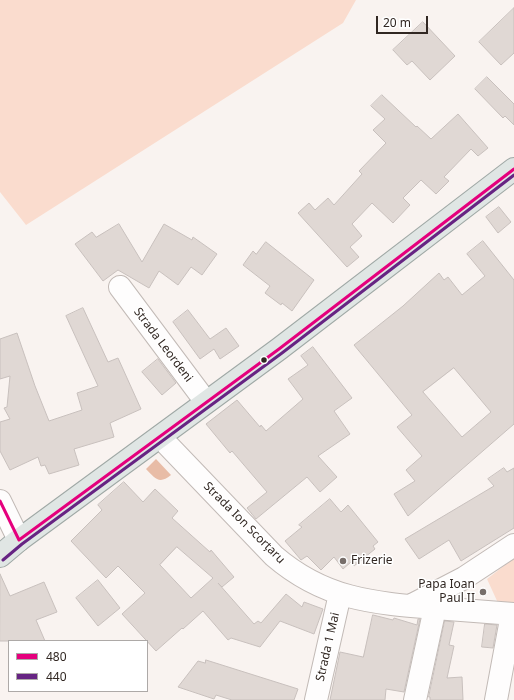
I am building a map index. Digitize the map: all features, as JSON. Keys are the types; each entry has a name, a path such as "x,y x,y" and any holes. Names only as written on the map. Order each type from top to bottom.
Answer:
{"main road":[{"path":"0,556 19,540 279,349 514,169"}],"street":[{"name":"Strada Leordeni","path":"120,287 206,402"},
{"name":"Strada Ion Scorțaru","path":"160,437 274,556 288,568 305,579 340,594 363,600 411,606 513,614 496,700"},
{"path":"0,501 19,540"},
{"path":"411,606 464,578 514,544"},
{"name":"Strada 1 Mai","path":"316,700 340,594"},
{"path":"414,700 435,608"}],"shaded area":[{"path":"0,0 356,0 343,23 26,225 0,192"},
{"path":"156,459 171,475 163,480 157,479 146,469"},
{"path":"514,558 514,604 498,603 487,579"}],"building":[{"path":"514,8 514,53 501,65 479,42"},
{"path":"423,22 455,56 430,80 412,61 407,65 393,50"},
{"path":"487,77 514,104 514,125 505,116 503,118 475,89"},
{"path":"382,95 431,139 458,114 488,148 478,156 471,149 444,177 449,181 436,194 421,180 403,198 410,205 393,223 372,203 352,224 362,236 350,247 359,257 347,267 298,213 309,203 315,210 328,198 334,205 362,174 359,171 386,143 373,130 385,119 371,106"},
{"path":"499,207 511,222 498,233 486,217"},
{"path":"119,224 142,262 164,224 192,240 193,237 217,254 202,275 191,267 178,285 159,271 149,288 118,270 103,281 75,244 92,232 96,237"},
{"path":"483,241 514,280 514,424 408,516 394,494 415,481 406,470 422,456 397,427 412,415 354,345 403,306 439,273 444,280 448,277 462,295 485,276 467,254","holes":["454,368 491,412 462,437 423,392"]},
{"path":"266,242 314,280 292,311 265,293 270,286 243,265 253,251 256,254"},
{"path":"83,308 108,362 118,358 141,409 110,423 114,437 74,449 79,465 49,474 45,465 41,466 38,457 10,470 0,451 0,422 10,419 4,408 7,407 10,376 0,379 0,339 17,333 49,421 82,410 77,393 98,386 66,316"},
{"path":"188,310 210,339 226,328 239,346 220,359 214,349 200,359 173,322"},
{"path":"313,347 352,398 334,411 350,434 318,456 337,477 320,492 307,477 256,519 247,508 267,492 232,451 230,453 206,424 237,400 260,427 261,425 266,431 303,399 288,379 308,365 301,356"},
{"path":"158,359 176,383 162,395 142,372"},
{"path":"504,468 507,472 514,468 514,528 461,561 449,540 419,559 405,539 494,486 488,479"},
{"path":"124,482 143,502 155,489 178,511 172,518 210,552 211,550 234,577 222,587 218,583 254,624 258,621 261,623 286,594 302,607 304,602 323,609 314,634 280,621 260,647 231,638 228,640 203,611 156,651 148,642 148,640 146,640 122,614 145,593 118,566 106,578 71,541 102,510 98,505","holes":["177,547 213,578 191,598 160,565"]},
{"path":"330,499 341,512 348,505 378,542 373,546 375,549 354,566 351,562 343,569 334,557 321,570 307,556 301,560 285,541 302,527 299,525"},
{"path":"0,574 10,596 44,582 57,612 36,620 45,640 0,641"},
{"path":"98,580 120,608 98,626 76,598"},
{"path":"373,615 393,620 394,618 417,625 418,619 420,619 404,692 386,689 385,700 330,700 340,652 363,657"},
{"path":"445,621 454,622 449,645 454,646 447,678 462,677 463,700 430,700 429,697"},
{"path":"485,624 497,625 493,648 482,647"},
{"path":"206,660 298,689 294,700 232,700 216,695 214,699 178,687 198,661 205,663"}],"transit line":[{"name":"480","path":"19,540 279,349 514,169"},
{"name":"440","path":"3,560 22,544 282,353 514,175"},
{"name":"480","path":"0,501 19,540"}],"place":[{"name":"Frizerie","path":"343,561"},
{"name":"Papa Ioan Paul II","path":"483,592"}]}
